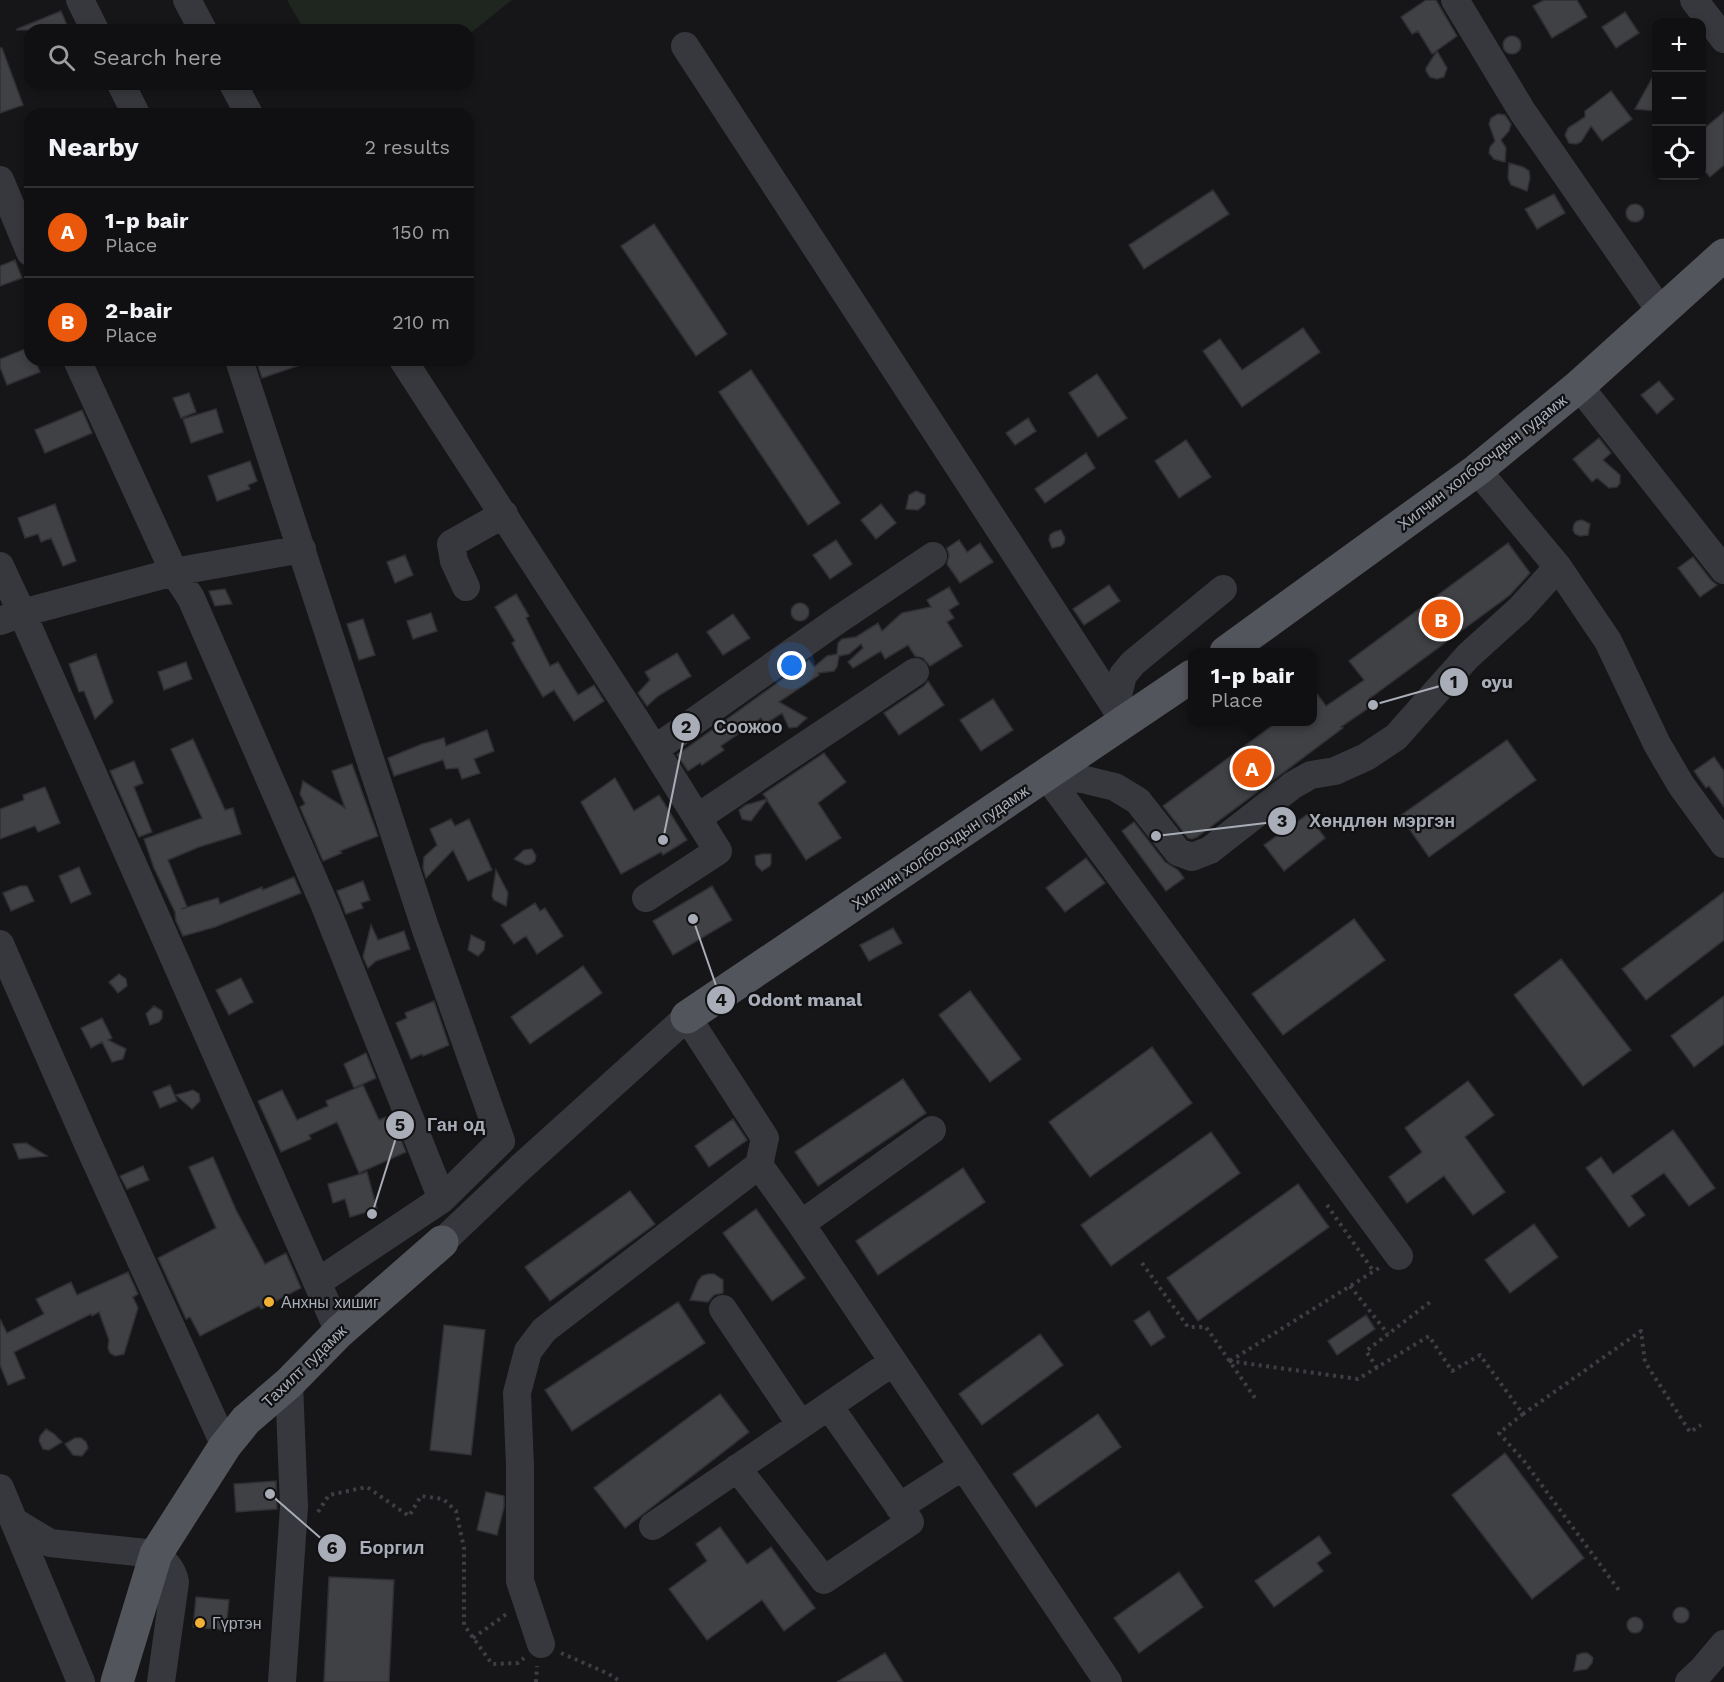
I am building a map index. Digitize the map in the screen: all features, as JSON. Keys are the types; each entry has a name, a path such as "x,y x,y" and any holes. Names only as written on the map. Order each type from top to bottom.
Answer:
{"main road":[{"name":"Хилчин холбоочдын гудамж","path":"1232,648 1478,470 1579,386 1724,255"},
{"name":"Хилчин холбоочдын гудамж","path":"687,1017 1046,775 1120,715 1188,678"},
{"name":"Тахилт гудамж","path":"110,1679 156,1554 225,1446 246,1420 289,1383 339,1332 442,1242"}],"street":[{"path":"187,0 200,24"},
{"path":"1455,0 1522,111 1661,312"},
{"path":"1694,0 1724,39"},
{"path":"685,46 1120,715"},
{"path":"124,90 133,108"},
{"path":"236,90 246,108"},
{"path":"0,180 24,238"},
{"path":"79,366 174,572 191,598 325,906 442,1199"},
{"path":"241,366 422,915 501,1141 442,1199 318,1282"},
{"path":"407,366 504,514 718,851 646,898"},
{"path":"1579,386 1724,570"},
{"path":"1478,470 1558,567 1608,641 1657,744 1681,785 1724,844"},
{"path":"466,587 453,561 451,544 504,514"},
{"path":"11,617 174,572 302,549"},
{"path":"654,749 933,556"},
{"path":"0,566 11,617 339,1332"},
{"path":"1046,775 1082,779 1114,787 1138,801 1178,852 1192,857 1210,850 1293,785 1311,775 1335,771 1366,757 1396,737 1468,656 1519,610 1558,567"},
{"path":"1120,715 1123,675 1133,663 1223,589"},
{"path":"697,818 915,672"},
{"path":"1046,775 1399,1256"},
{"path":"0,944 225,1446"},
{"path":"541,1644 520,1581 520,1466 517,1393 528,1351 544,1330 759,1165 765,1138 687,1017"},
{"name":"Тахилт гудамж","path":"442,1242 687,1017"},
{"path":"801,1224 932,1130"},
{"path":"759,1165 801,1224 1108,1682"},
{"path":"723,1309 801,1425"},
{"path":"653,1526 893,1362"},
{"path":"282,1682 294,1507 289,1383"},
{"path":"737,1468 824,1580 910,1522 829,1406"},
{"path":"899,1507 963,1466"},
{"path":"0,1488 81,1682"},
{"path":"15,1522 50,1543 156,1554 168,1565 175,1582 161,1682"},
{"path":"1689,1682 1724,1644"}],"path":[{"path":"1327,1205 1374,1272"},
{"path":"1229,1361 1399,1256"},
{"path":"1142,1263 1188,1327 1206,1327 1257,1401"},
{"path":"1350,1286 1388,1334"},
{"path":"1377,1368 1366,1351 1430,1302"},
{"path":"1621,1593 1524,1461 1499,1433 1641,1331 1645,1362 1690,1432 1701,1425"},
{"path":"1229,1361 1358,1379 1429,1336 1452,1371 1480,1355 1523,1414"},
{"path":"318,1513 329,1495 368,1487 409,1516 421,1496 443,1499 456,1511 464,1548 464,1625 492,1664 518,1663 541,1644 609,1674 621,1682"},
{"path":"473,1638 525,1600"}],"shaded area":[{"path":"287,0 512,0 474,30 474,24 301,24"}],"building":[{"path":"1426,0 1436,0 1457,36 1432,54 1418,31 1412,34 1401,17"},
{"path":"1544,0 1577,0 1587,17 1552,38 1533,6"},
{"path":"61,11 66,24 29,24"},
{"path":"1625,12 1639,33 1616,48 1602,27"},
{"path":"1508,36 1516,36 1521,41 1519,52 1508,54 1503,49 1503,41"},
{"path":"0,48 2,48 23,105 0,113"},
{"path":"1437,51 1447,68 1444,77 1437,79 1430,77 1426,68"},
{"path":"1652,78 1652,111 1635,109"},
{"path":"1611,91 1632,119 1602,141 1591,126 1581,142 1569,143 1565,135 1568,128 1585,117 1585,111"},
{"path":"1724,112 1724,165 1710,177 1706,173 1706,127"},
{"path":"1498,114 1505,115 1511,124 1509,131 1501,140 1506,148 1505,162 1494,159 1489,153 1495,141 1489,124 1491,118"},
{"path":"1509,163 1529,171 1527,191 1511,185 1508,178"},
{"path":"1213,190 1229,214 1144,269 1129,245"},
{"path":"1554,194 1565,213 1537,229 1525,209"},
{"path":"1631,204 1639,204 1644,209 1642,220 1631,222 1626,217 1626,209"},
{"path":"654,224 727,334 696,356 621,246"},
{"path":"15,260 22,278 0,286 0,266"},
{"path":"1303,328 1320,352 1242,407 1203,351 1220,339 1242,370"},
{"path":"24,349 24,366 38,366 40,372 7,385 0,367 0,359"},
{"path":"258,366 297,366 262,378"},
{"path":"751,370 840,503 808,525 719,392"},
{"path":"1097,374 1127,418 1098,437 1069,393"},
{"path":"1659,381 1674,399 1657,414 1641,395"},
{"path":"189,393 196,412 181,418 173,398"},
{"path":"216,409 223,432 191,443 183,419"},
{"path":"82,410 92,433 45,453 35,430"},
{"path":"1028,418 1036,431 1015,445 1006,433"},
{"path":"1599,438 1611,453 1603,460 1620,475 1620,483 1617,487 1609,488 1597,478 1592,482 1573,459"},
{"path":"1186,440 1211,477 1179,498 1155,461"},
{"path":"1086,453 1095,468 1045,503 1035,489"},
{"path":"250,461 257,481 248,485 250,489 217,501 208,476"},
{"path":"916,491 925,495 925,504 918,510 906,509 909,495"},
{"path":"55,504 76,561 63,566 51,538 41,542 38,534 25,538 18,518"},
{"path":"881,504 896,523 876,539 861,520"},
{"path":"1582,520 1590,524 1588,535 1580,536 1573,530 1574,524"},
{"path":"1061,530 1065,538 1064,543 1052,548 1050,535"},
{"path":"836,540 852,564 830,579 813,555"},
{"path":"959,540 967,552 980,543 993,562 960,583 947,564 949,555 947,548"},
{"path":"1508,543 1530,573 1510,595 1369,699 1373,705 1197,837 1188,838 1163,806 1272,726 1317,726 1317,694 1326,706 1364,680 1349,661"},
{"path":"405,555 413,575 395,583 387,562"},
{"path":"1693,557 1717,585 1700,597 1678,568"},
{"path":"1109,585 1120,601 1084,625 1073,609"},
{"path":"949,587 959,604 949,610 954,618 947,622 962,646 930,666 923,658 915,656 908,645 885,659 881,651 853,668 848,662 863,648 861,644 849,654 839,656 834,671 818,673 819,675 779,702 807,718 797,727 789,728 782,713 765,724 761,718 721,746 724,750 702,765 700,763 688,771 677,755 809,660 814,667 827,656 837,654 838,643 842,639 856,637 878,623 882,631 902,613 931,607 927,600"},
{"path":"225,589 232,604 215,606 209,591"},
{"path":"516,594 529,616 526,618 550,666 558,662 578,695 594,685 604,701 574,721 554,690 543,697 521,660 512,643 515,641 495,607"},
{"path":"796,603 804,603 809,608 807,619 796,621 791,616 791,608"},
{"path":"431,613 437,631 413,639 407,621"},
{"path":"733,614 750,638 723,655 707,632"},
{"path":"363,619 375,655 359,660 347,624"},
{"path":"677,653 691,676 658,696 647,706 638,693 650,680 645,672"},
{"path":"96,654 113,702 95,719 84,691 79,692 69,664"},
{"path":"186,662 192,679 164,690 158,672"},
{"path":"928,681 944,705 899,735 884,713"},
{"path":"993,699 1013,730 981,751 960,720"},
{"path":"487,730 494,751 474,759 480,773 462,779 458,768 446,769 443,760 394,776 388,758 444,738 446,746"},
{"path":"193,739 225,810 233,808 241,834 199,847 168,860 187,907 181,909 218,898 220,904 294,877 301,893 215,927 183,936 144,839 202,818 171,749"},
{"path":"1507,740 1536,780 1429,857 1400,816"},
{"path":"824,753 846,782 818,803 841,838 806,860 767,800 751,821 742,819 739,810 746,805 767,799 763,794"},
{"path":"1714,757 1724,771 1724,807 1709,786 1706,788 1694,771"},
{"path":"134,761 143,783 134,787 152,832 139,837 110,771"},
{"path":"352,764 378,836 340,851 342,853 323,861 300,807 305,804 300,794 303,781 345,808 332,771"},
{"path":"615,778 634,811 659,795 687,840 663,855 661,852 621,874 581,802"},
{"path":"45,787 60,823 38,832 35,826 0,839 0,809 24,800 23,795"},
{"path":"1308,814 1325,838 1284,871 1264,845"},
{"path":"451,819 455,826 469,819 492,870 468,881 453,850 426,878 423,868 424,857 437,845 430,829"},
{"path":"1134,822 1165,862 1178,870 1184,878 1166,891 1122,831"},
{"path":"532,849 536,856 535,861 531,864 526,865 514,859 524,850"},
{"path":"771,854 771,863 762,871 756,865 755,856"},
{"path":"1086,858 1105,883 1065,912 1046,888"},
{"path":"79,867 91,894 71,903 59,876"},
{"path":"496,870 508,893 506,906 494,900 492,896"},
{"path":"363,881 370,900 361,903 363,908 346,914 337,891"},
{"path":"20,886 27,886 34,901 11,911 3,893"},
{"path":"712,886 732,920 673,955 653,921"},
{"path":"1724,892 1724,940 1646,1000 1622,969"},
{"path":"535,903 540,911 545,908 563,936 537,954 526,936 514,944 501,925"},
{"path":"1354,919 1385,960 1283,1035 1252,994"},
{"path":"371,925 378,940 404,931 410,949 376,961 368,968 363,957"},
{"path":"893,928 902,943 869,961 860,945"},
{"path":"471,935 485,942 484,950 478,956 468,950"},
{"path":"1561,959 1631,1050 1583,1086 1514,995"},
{"path":"583,966 602,993 530,1044 511,1017"},
{"path":"119,974 126,979 127,986 118,993 109,982"},
{"path":"241,978 253,1002 229,1015 216,990"},
{"path":"970,991 1021,1059 990,1082 939,1015"},
{"path":"1724,996 1724,1044 1694,1067 1671,1036"},
{"path":"434,1001 449,1045 411,1059 396,1023 407,1018 405,1013"},
{"path":"154,1006 162,1011 162,1018 159,1022 150,1025 146,1014"},
{"path":"102,1018 112,1038 108,1040 126,1049 123,1059 112,1062 102,1042 91,1048 81,1028"},
{"path":"1152,1047 1192,1103 1090,1177 1049,1122"},
{"path":"366,1053 376,1078 354,1088 344,1064"},
{"path":"903,1079 926,1113 818,1186 795,1152"},
{"path":"1468,1081 1494,1115 1465,1137 1505,1192 1473,1215 1444,1176 1407,1203 1389,1177 1422,1152 1405,1128"},
{"path":"170,1085 177,1101 160,1108 153,1092"},
{"path":"363,1085 379,1120 391,1115 406,1152 359,1173 337,1122 309,1135 311,1139 281,1152 258,1101 282,1090 297,1120 328,1106 326,1101"},
{"path":"193,1090 199,1094 200,1101 192,1109 176,1095"},
{"path":"733,1119 747,1140 709,1167 695,1146"},
{"path":"1673,1130 1715,1188 1689,1206 1664,1173 1631,1196 1645,1215 1629,1227 1586,1168 1601,1157 1613,1174"},
{"path":"1211,1132 1240,1173 1111,1266 1081,1225"},
{"path":"26,1143 47,1156 19,1159 13,1144"},
{"path":"213,1157 236,1210 265,1264 286,1253 301,1288 200,1336 190,1317 186,1319 158,1258 216,1228 189,1167"},
{"path":"143,1166 149,1180 127,1189 120,1176"},
{"path":"963,1168 985,1202 878,1275 856,1241"},
{"path":"367,1172 377,1209 350,1217 345,1199 333,1203 328,1184"},
{"path":"1298,1184 1329,1227 1198,1321 1167,1278"},
{"path":"630,1191 655,1224 550,1301 525,1267"},
{"path":"756,1209 805,1278 772,1301 723,1233"},
{"path":"1534,1224 1558,1257 1510,1293 1485,1260"},
{"path":"128,1272 138,1294 133,1297 138,1308 124,1354 115,1356 110,1353 109,1340 99,1312 92,1316 91,1314 14,1352 25,1378 8,1385 0,1365 0,1319 7,1333 44,1314 36,1299 71,1282 77,1295"},
{"path":"714,1274 723,1280 723,1293 714,1295 708,1302 690,1300 698,1281 702,1276"},
{"path":"678,1302 705,1343 572,1431 545,1390"},
{"path":"1149,1311 1165,1337 1151,1346 1134,1321"},
{"path":"1366,1315 1375,1329 1337,1355 1328,1341"},
{"path":"444,1325 485,1330 471,1455 430,1450"},
{"path":"1040,1334 1063,1365 982,1425 959,1394"},
{"path":"720,1394 749,1432 625,1528 594,1488"},
{"path":"1098,1414 1121,1447 1036,1507 1013,1474"},
{"path":"46,1429 62,1442 49,1450 43,1449 39,1441"},
{"path":"75,1438 81,1438 86,1442 88,1448 82,1456 73,1455 65,1444"},
{"path":"1505,1453 1584,1558 1532,1599 1452,1495"},
{"path":"276,1481 277,1509 236,1512 234,1484"},
{"path":"486,1492 504,1496 504,1507 497,1535 477,1530"},
{"path":"720,1527 747,1564 771,1547 815,1608 784,1631 762,1600 707,1640 669,1589 707,1561 696,1544"},
{"path":"1319,1536 1331,1553 1317,1563 1323,1571 1274,1607 1255,1581"},
{"path":"1179,1572 1203,1607 1139,1653 1114,1618"},
{"path":"329,1577 394,1580 389,1682 324,1682"},
{"path":"196,1597 229,1600 226,1630 193,1627"},
{"path":"1678,1607 1684,1607 1689,1615 1687,1621 1678,1623 1673,1618 1673,1612"},
{"path":"1632,1617 1638,1617 1643,1625 1641,1631 1632,1633 1627,1628 1627,1622"},
{"path":"885,1653 903,1682 837,1682"},
{"path":"1587,1653 1593,1658 1592,1663 1587,1669 1574,1671 1577,1655"}],"place":[{"name":"2-bair","path":"1441,619"},
{"name":"oyu","path":"1373,705"},
{"name":"1-p bair","path":"1252,768"},
{"name":"Хөндлөн мэргэн","path":"1156,836"},
{"name":"Соожоо","path":"663,840"},
{"name":"Odont manal","path":"693,919"},
{"name":"Ган од","path":"372,1214"},
{"name":"Анхны хишиг","path":"269,1302"},
{"name":"Боргил","path":"270,1494"},
{"name":"Гүртэн","path":"200,1623"}]}
